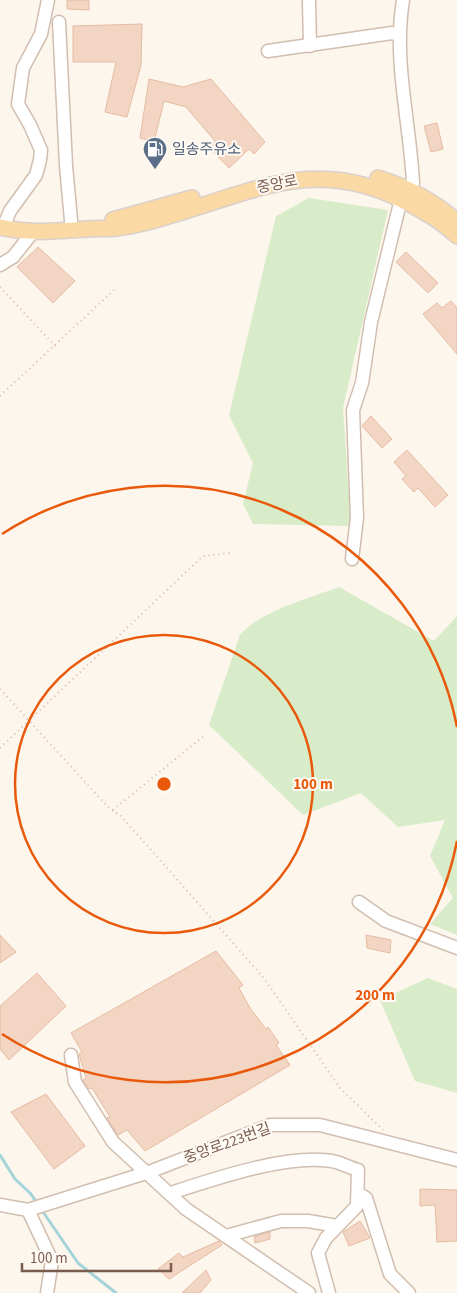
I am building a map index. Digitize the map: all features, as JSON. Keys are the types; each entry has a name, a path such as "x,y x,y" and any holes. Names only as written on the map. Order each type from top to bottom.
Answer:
{"main road":[{"name":"중앙로","path":"1,228 33,232 80,230 288,171 312,168 346,170 431,202 457,222"},
{"name":"중앙로","path":"404,193 457,236"}],"street":[{"name":"중앙로","path":"1,228 10,211 36,175 40,160 41,150 18,104 23,68 40,34 48,0"},
{"path":"309,0 310,46"},
{"path":"352,559 357,518 353,410 362,383 371,322 404,193 413,183 412,153 402,88 400,36 402,0"},
{"path":"59,22 66,166 80,230"},
{"path":"268,51 392,33 400,36"},
{"path":"0,266 14,257 33,232"},
{"path":"359,902 386,921 457,948"},
{"path":"71,1055 76,1082 113,1142 149,1172 186,1209 309,1293"},
{"name":"중앙로223번길","path":"3,1209 31,1209 57,1201 149,1172 270,1125 320,1125 398,1143 457,1160"},
{"path":"171,1193 221,1176 293,1161 335,1162 358,1170 359,1194 357,1206 326,1238 318,1253 329,1293"},
{"path":"359,1194 366,1198 390,1274 409,1293"},
{"path":"31,1209 52,1261 47,1293"},
{"path":"226,1236 281,1221 308,1221 337,1226"}],"path":[{"path":"0,287 55,346"},
{"path":"0,396 114,290"},
{"path":"0,748 202,556 230,552"},
{"path":"0,689 179,881 263,977 303,1038 340,1088 398,1143"},
{"path":"113,810 205,735"}],"green space":[{"path":"309,198 388,210 343,408 351,526 253,524 243,504 253,463 229,415 276,216"},
{"path":"339,587 434,641 457,616 457,935 430,924 453,898 430,856 445,820 398,827 361,793 303,815 209,725 240,635 249,626 272,612"},
{"path":"428,978 457,989 457,1093 415,1081 380,1000"}],"building":[{"path":"67,0 89,0 89,10 67,9"},
{"path":"142,24 141,65 127,117 105,112 116,62 73,62 73,26"},
{"path":"149,79 183,87 211,79 265,142 254,154 249,149 229,168 209,147 215,141 186,107 164,101 154,142 140,138"},
{"path":"437,123 443,149 431,152 424,126"},
{"path":"38,247 75,281 53,303 17,267"},
{"path":"406,252 438,283 428,293 396,262"},
{"path":"451,301 457,308 457,354 423,314 437,303 442,308"},
{"path":"371,416 392,439 382,448 362,426"},
{"path":"407,450 448,495 435,507 418,488 414,492 402,479 406,476 394,462"},
{"path":"0,935 16,952 0,963"},
{"path":"366,935 391,940 390,953 367,948"},
{"path":"216,951 243,985 239,988 250,1008 266,1029 268,1027 279,1043 276,1045 290,1065 145,1151 127,1130 118,1135 107,1118 110,1117 92,1088 89,1089 83,1080 86,1078 79,1054 82,1052 71,1033"},
{"path":"37,973 66,1006 9,1060 0,1049 0,1006"},
{"path":"46,1094 85,1146 54,1169 11,1112"},
{"path":"420,1189 457,1190 457,1241 437,1242 435,1205 420,1206"},
{"path":"360,1221 370,1238 349,1246 343,1232"},
{"path":"270,1232 270,1239 255,1243 254,1237"},
{"path":"219,1241 222,1245 169,1279 158,1269 179,1253 183,1257"},
{"path":"206,1270 211,1280 200,1293 182,1293"}],"waterway":[{"path":"0,1155 15,1179 30,1193 38,1204"},
{"path":"41,1209 78,1263 116,1293"}],"place":[{"name":"일송주유소","path":"155,170"}]}
